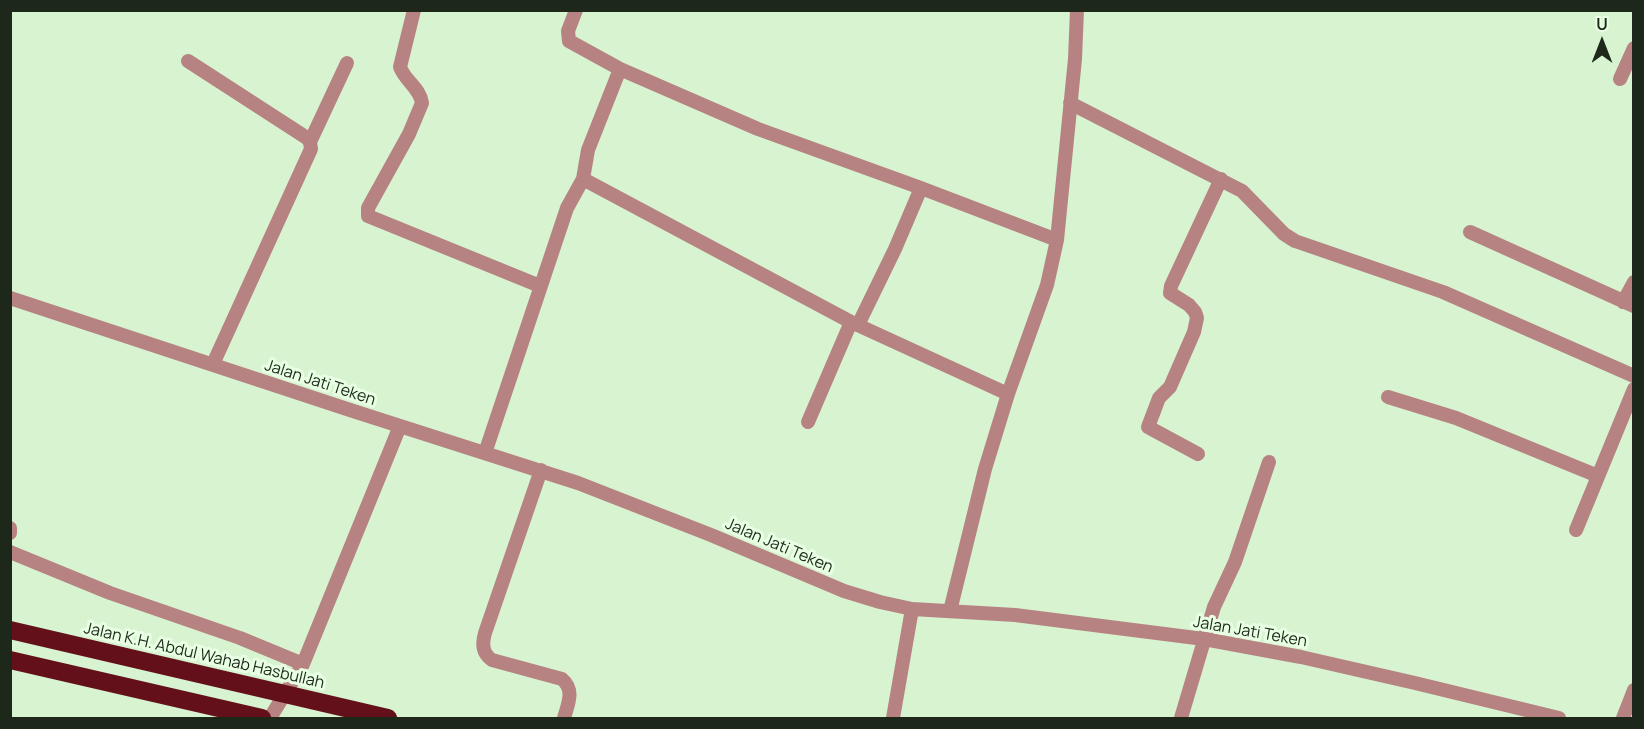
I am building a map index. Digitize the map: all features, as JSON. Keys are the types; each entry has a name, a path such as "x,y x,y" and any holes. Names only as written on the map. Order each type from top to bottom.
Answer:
{"highway":[{"name":"Jalan K.H. Abdul Wahab Hasbullah","path":"10,630 388,718"},
{"path":"10,660 262,718"}],"street":[{"path":"414,10 400,67 401,72 415,87 422,103 409,134 369,208 369,216 540,286"},
{"path":"576,10 568,31 569,41 620,69 758,129 1057,240"},
{"path":"950,611 972,518 1008,394 1047,285 1057,240 1077,10"},
{"path":"1620,79 1634,48"},
{"path":"188,62 310,142"},
{"path":"213,364 310,152 310,142 347,63"},
{"path":"485,453 567,208 583,179 588,150 620,69"},
{"path":"1070,103 1242,191 1284,234 1295,242 1443,292 1634,376"},
{"path":"583,179 855,324 1008,394"},
{"path":"1198,454 1148,427 1159,398 1170,387 1194,332 1197,318 1196,312 1189,304 1170,293 1171,286 1221,179"},
{"path":"808,422 855,324 895,249 921,188"},
{"path":"1470,232 1628,304 1634,282"},
{"name":"Jalan Jati Teken","path":"10,298 541,470 618,497 844,591 880,602 912,609 1015,615 1204,639 1300,657 1559,718"},
{"path":"1576,530 1634,388"},
{"path":"1388,397 1456,418 1598,476"},
{"path":"270,718 303,664 400,426"},
{"path":"1181,718 1214,607 1235,562 1269,462"},
{"path":"541,470 485,633 483,647 487,656 492,660 562,679 569,686 570,691 564,718"},
{"path":"10,528 10,533"},
{"path":"10,552 110,593 240,638 303,664"},
{"path":"893,718 912,609"},
{"path":"1623,718 1634,690"}]}
